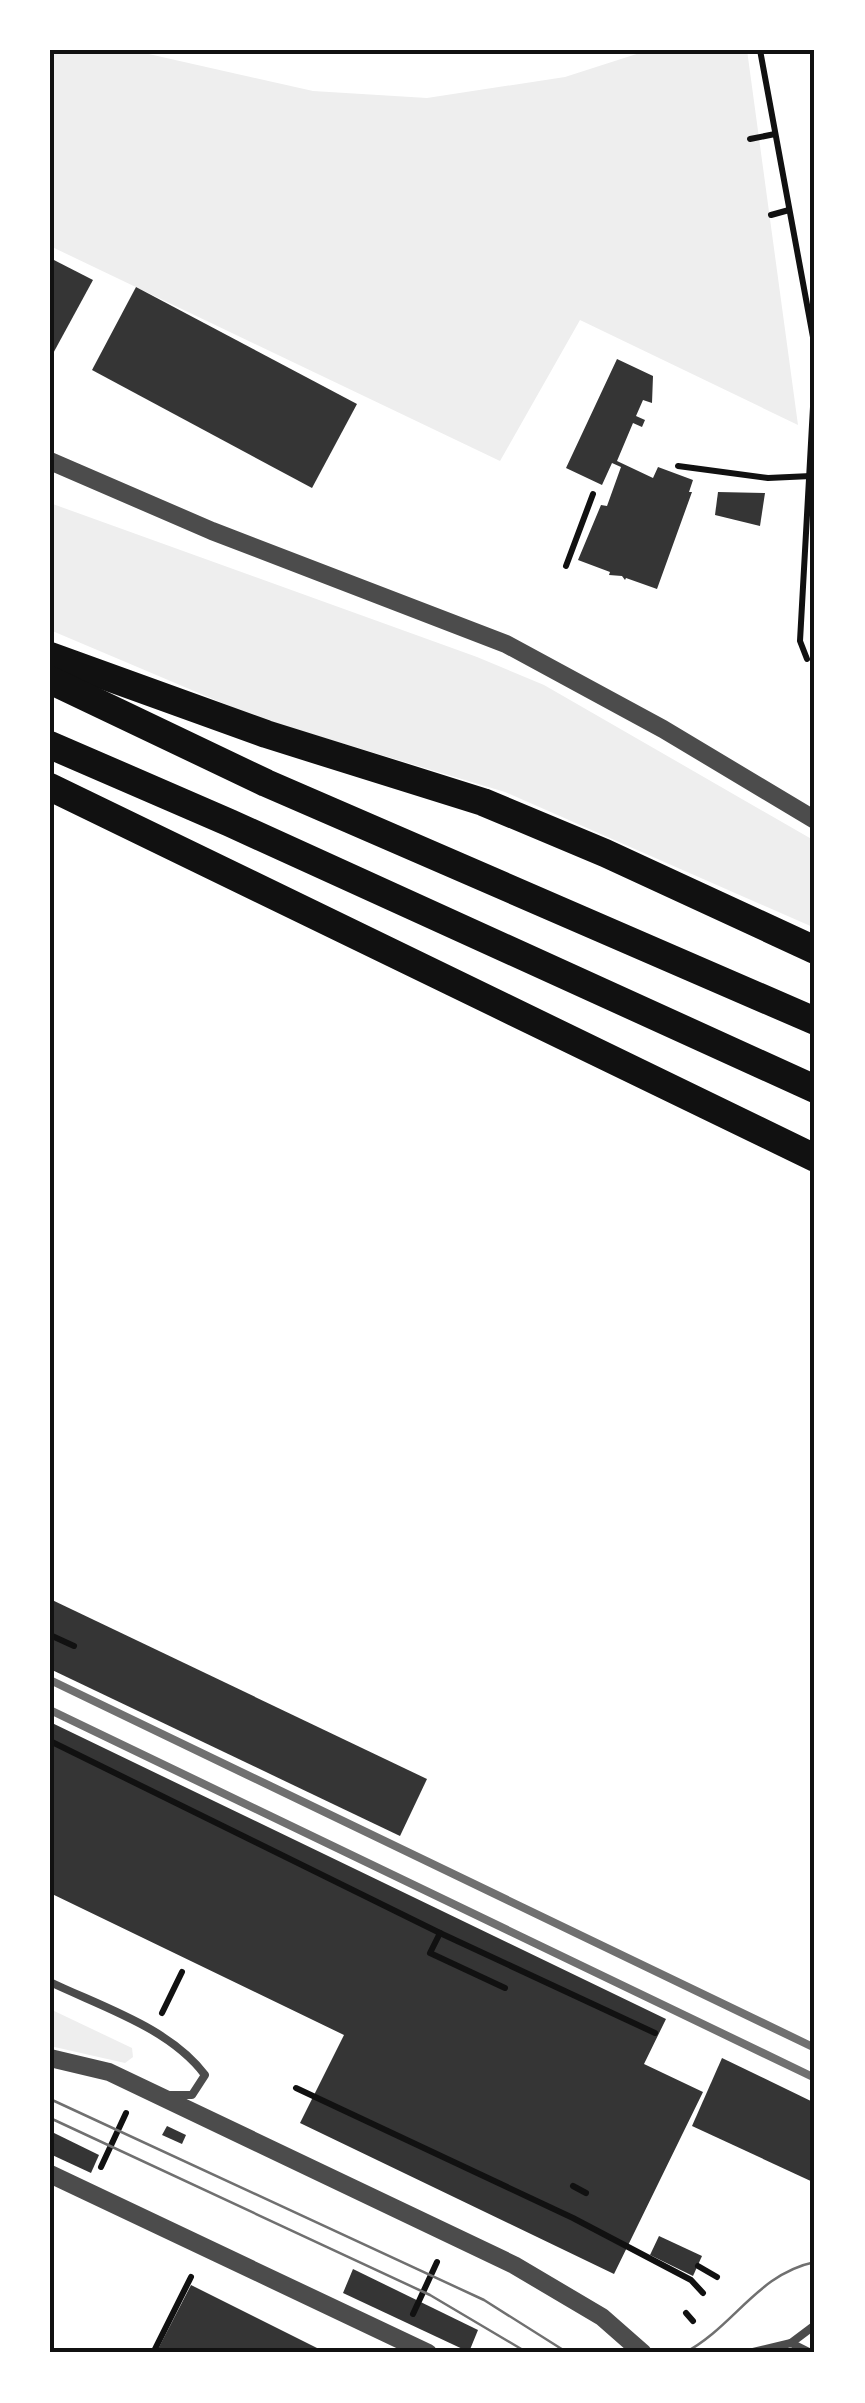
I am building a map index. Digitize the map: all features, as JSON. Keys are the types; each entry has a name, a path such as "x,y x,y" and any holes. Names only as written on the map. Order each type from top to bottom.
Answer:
{"highway":[{"path":"50,656 266,734 483,802 605,852 815,950"},
{"path":"50,680 266,782 815,1021"},
{"path":"50,746 815,1089"},
{"path":"50,787 815,1158"}],"street":[{"path":"50,462 212,531 506,644 663,729 815,820"},
{"path":"50,2058 110,2072 514,2265 602,2317 643,2353"},
{"path":"50,2174 428,2353"}],"lane":[{"path":"50,1982 152,2031 190,2055 205,2075 192,2095 158,2095"},
{"path":"750,2353 790,2343 815,2325"},
{"path":"790,2343 811,2353"}],"path":[{"path":"760,50 815,348"},
{"path":"750,139 775,134"},
{"path":"770,215 789,210"},
{"path":"808,659 800,641 815,371"},
{"path":"678,466 768,478 811,476"},
{"path":"566,566 594,494"},
{"path":"50,1635 74,1646"},
{"path":"50,1741 655,2033"},
{"path":"440,1932 430,1954 505,1988"},
{"path":"296,2088 573,2218 691,2280 703,2292"},
{"path":"101,2166 126,2113"},
{"path":"573,2186 586,2193"},
{"path":"414,2314 437,2262"},
{"path":"698,2266 717,2277"},
{"path":"153,2353 191,2278"},
{"path":"686,2313 693,2321"}],"shaded area":[{"path":"50,50 131,50 313,91 427,98 565,77 649,50 747,50 798,425 580,320 500,461 50,246"},
{"path":"50,503 477,657 544,685 815,841 815,928 505,792 258,718 50,630"},
{"path":"50,2009 132,2048 133,2057 125,2063 50,2046"}],"building":[{"path":"50,258 93,280 50,359"},
{"path":"136,287 357,404 312,488 92,370"},
{"path":"617,359 653,376 652,403 643,400 636,416 645,420 642,427 633,423 617,461 653,478 658,467 693,480 657,589 609,575 610,572 578,560 601,505 607,506 621,467 612,463 602,485 566,468"},
{"path":"718,492 765,493 760,526 715,515"},
{"path":"50,1599 427,1779 400,1836 50,1669"},
{"path":"50,1722 666,2019 644,2064 703,2092 614,2274 300,2123 344,2035 50,1893"},
{"path":"722,2058 815,2103 815,2183 692,2126"},
{"path":"167,2126 186,2135 182,2144 162,2135"},
{"path":"50,2131 99,2155 91,2173 50,2154"},
{"path":"659,2236 702,2256 693,2276 650,2255"},
{"path":"353,2269 478,2330 469,2352 343,2293"},
{"path":"191,2285 327,2353 156,2353"}],"tram line":[{"path":"50,2099 484,2300 568,2353"},
{"path":"50,2118 430,2295 528,2353"},
{"path":"684,2353 717,2330 761,2289 795,2268 815,2262"}],"railway":[{"path":"50,1680 815,2048"},
{"path":"50,1710 815,2078"}]}
